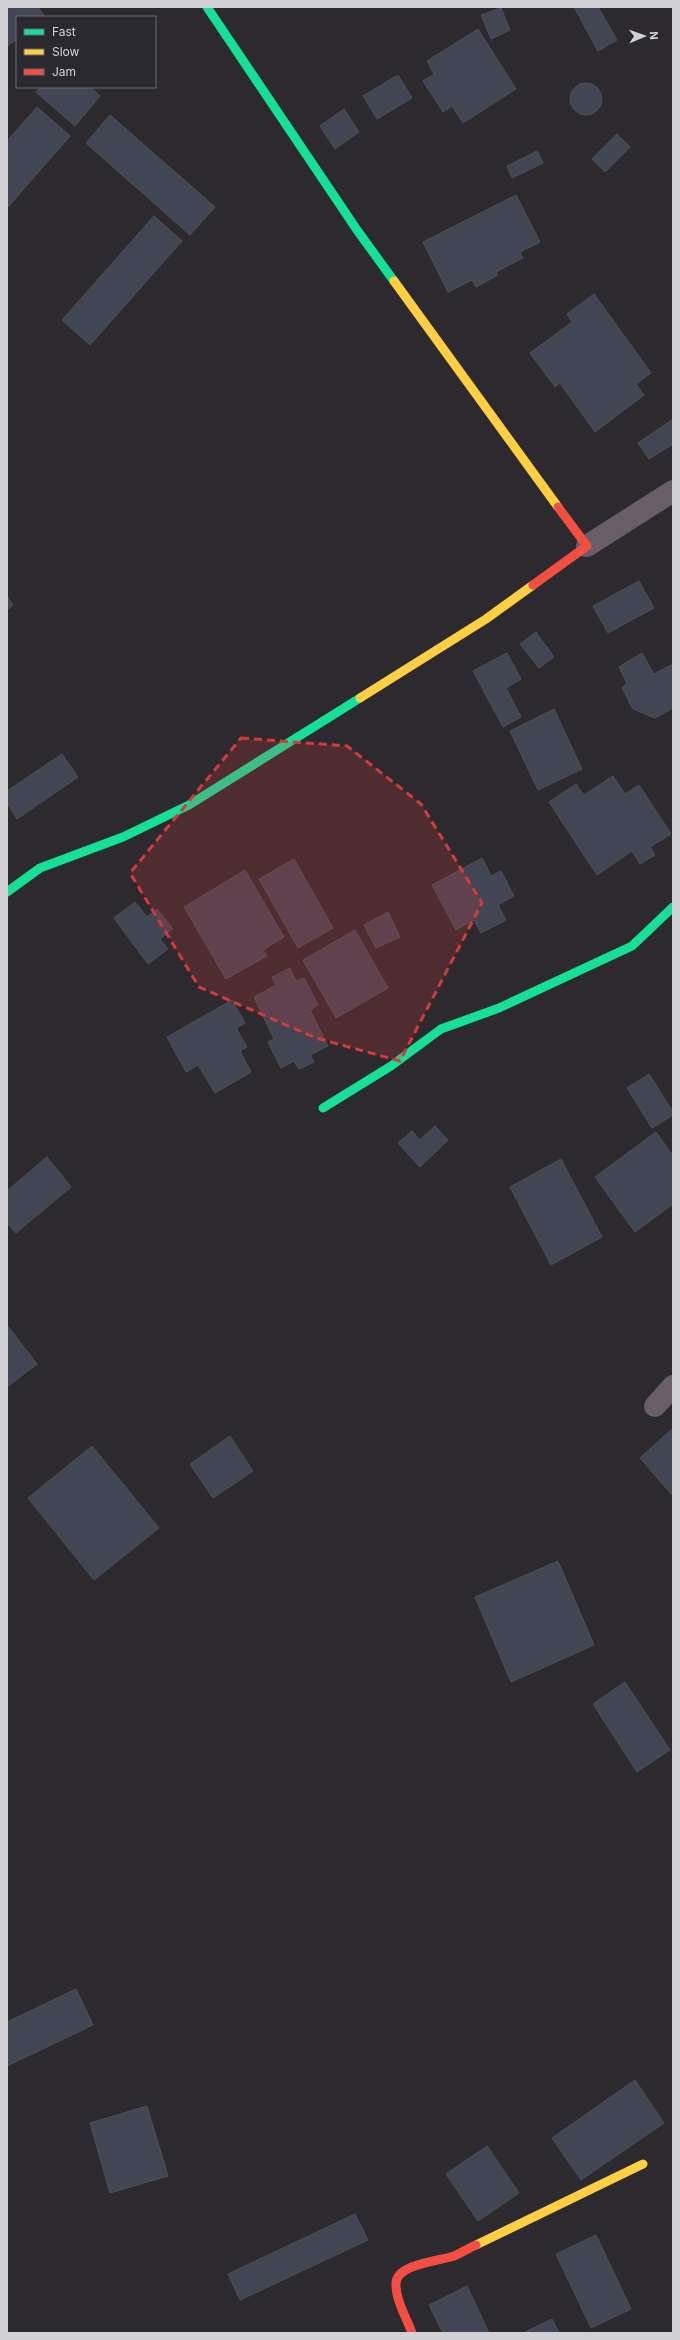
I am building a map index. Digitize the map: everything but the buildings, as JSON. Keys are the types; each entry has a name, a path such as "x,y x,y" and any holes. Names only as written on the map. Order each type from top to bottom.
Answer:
{"street":[{"path":"207,7 357,230 587,546"},
{"path":"7,892 40,868 123,837 188,805 486,619 587,546 673,491"},
{"path":"323,1108 391,1066 441,1029 499,1008 632,946 673,907"},
{"path":"655,1406 673,1386"},
{"path":"412,2333 396,2289 396,2281 401,2273 409,2268 453,2256 643,2164"}],"highlighted area":[{"path":"241,738 347,746 421,804 482,903 400,1061 316,1038 199,987 130,873"}],"traffic: fast":[{"path":"207,7 357,230 394,281"},
{"path":"7,892 40,868 123,837 189,805 360,698"},
{"path":"323,1108 391,1066 441,1029 499,1008 632,946 673,907"}],"traffic: slow":[{"path":"394,281 558,507"},
{"path":"360,698 486,619 533,585"},
{"path":"476,2245 643,2164"}],"traffic: jam":[{"path":"533,585 587,546 558,507"},
{"path":"412,2333 397,2296 396,2283 398,2277 403,2271 411,2267 454,2256 476,2245"}]}
